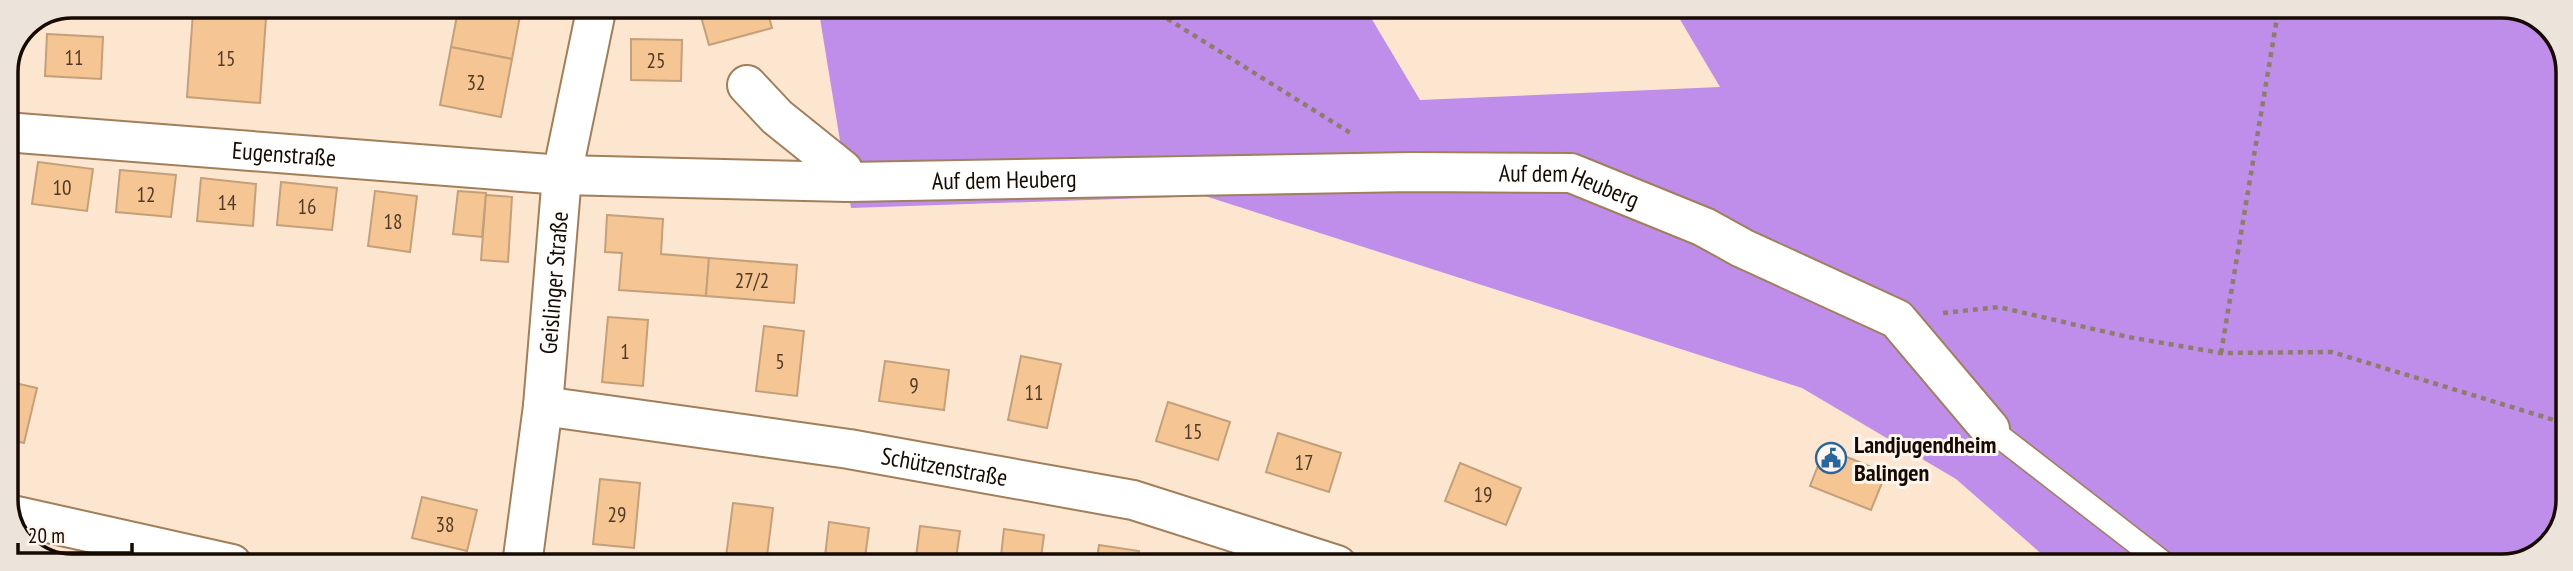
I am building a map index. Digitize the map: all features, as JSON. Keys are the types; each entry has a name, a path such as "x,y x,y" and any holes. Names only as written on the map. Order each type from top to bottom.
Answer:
{"street":[{"name":"Geislinger Straße","path":"523,554 543,406 562,175 595,18"},
{"path":"747,85 777,117 843,170 847,183"},
{"name":"Eugenstraße","path":"18,133 562,175"},
{"name":"Auf dem Heuberg","path":"562,175 847,183 1412,172 1571,173 1704,227 1742,248 1897,319 1990,429"},
{"name":"Schützenstraße","path":"543,406 849,449 1133,500 1302,554"},
{"path":"20,516 185,554"}],"lane":[{"name":"Auf dem Heuberg","path":"1990,429 2151,554"}],"path":[{"path":"1172,18 1355,136"},
{"path":"2221,353 2277,18"},
{"path":"1897,319 1999,307 2128,337 2221,353 2332,352 2556,421"}],"shaded area":[{"path":"820,18 1371,18 1420,100 1720,87 1679,18 2519,20 2535,29 2546,41 2555,68 2556,500 2551,520 2540,538 2519,551 2502,554 2041,554 1956,479 1802,388 1205,196 851,208"}],"building":[{"path":"193,18 266,18 260,103 187,97"},
{"path":"457,18 520,18 512,59 451,47"},
{"path":"701,18 769,18 772,28 709,45"},
{"path":"47,34 103,37 101,79 45,76"},
{"path":"631,39 682,40 681,81 631,80"},
{"path":"451,47 512,59 501,117 440,105"},
{"path":"38,162 93,169 87,211 32,204"},
{"path":"120,170 176,175 171,217 116,212"},
{"path":"201,178 256,184 253,226 197,221"},
{"path":"281,182 337,188 332,230 277,225"},
{"path":"375,191 417,196 410,252 368,246"},
{"path":"458,191 486,193 482,237 453,234"},
{"path":"486,195 512,197 508,262 481,260"},
{"path":"607,215 663,219 661,254 709,258 706,296 619,290 622,253 605,252"},
{"path":"709,258 797,265 794,303 706,296"},
{"path":"608,317 648,320 643,386 602,382"},
{"path":"764,326 804,331 797,396 756,391"},
{"path":"1021,356 1061,364 1047,428 1008,420"},
{"path":"885,361 949,370 944,410 879,401"},
{"path":"18,384 37,388 24,443 18,442"},
{"path":"1168,402 1230,422 1218,460 1156,441"},
{"path":"1278,433 1341,453 1329,492 1266,472"},
{"path":"1825,448 1886,473 1871,510 1810,486"},
{"path":"1460,463 1521,488 1506,525 1445,501"},
{"path":"600,479 640,483 634,548 593,544"},
{"path":"422,497 477,510 467,551 412,538"},
{"path":"733,503 773,508 767,554 726,554"},
{"path":"829,522 869,528 865,554 825,554"},
{"path":"920,526 960,531 957,554 916,554"},
{"path":"1004,529 1044,535 1041,554 1001,554"},
{"path":"1099,545 1139,551 1139,554 1098,554"}],"place":[{"name":"Landjugendheim Balingen","path":"1831,458"}]}
